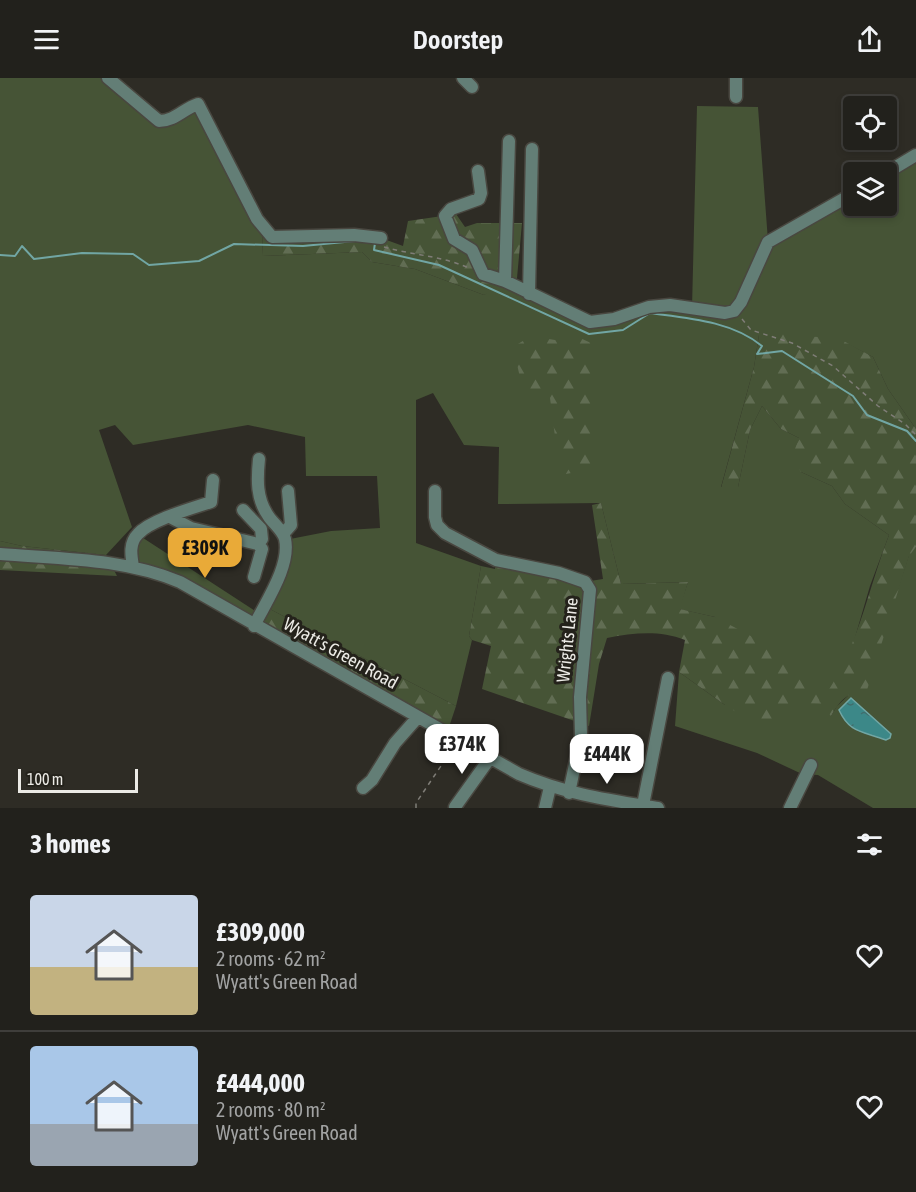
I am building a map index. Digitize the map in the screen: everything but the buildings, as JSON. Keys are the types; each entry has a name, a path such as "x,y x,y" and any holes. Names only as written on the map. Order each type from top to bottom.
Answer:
{"street":[{"path":"108,78 159,121 171,121 187,108 198,105 263,230 272,237 354,235 381,238"},
{"path":"736,78 736,97"},
{"path":"505,281 509,141"},
{"path":"529,294 532,149"},
{"path":"897,166 916,155"},
{"path":"478,171 481,193 479,199 450,209 445,216 454,239 472,250 483,274 505,281 590,322 614,319 649,307 670,305 725,313 734,310 741,302 768,242 843,199"},
{"path":"254,626 282,568 285,548 283,534 264,510 257,488 259,459"},
{"path":"134,566 131,552 137,534 170,517 211,502 213,480"},
{"path":"283,534 291,525 288,491"},
{"name":"Wrights Lane","path":"435,491 437,525 496,560 559,573 585,582 590,590 580,697 582,736 568,793"},
{"path":"243,510 261,529 262,539 258,544"},
{"path":"170,517 191,528 258,544 262,549 254,577"},
{"name":"Wyatt's Green Road","path":"0,554 134,566 180,582 490,758 550,787 568,793 658,808"},
{"path":"643,806 668,678"},
{"path":"363,788 372,780 395,743 418,717"},
{"path":"455,807 490,758"},
{"path":"790,808 811,765"},
{"path":"545,808 550,787"}],"path":[{"path":"381,238 380,246 415,256 450,259 483,274"},
{"path":"734,310 751,330 792,343 833,366 878,406 916,435"},
{"path":"416,808 416,803 457,739"}],"green space":[{"path":"0,78 108,78 159,121 198,104 263,230 262,256 362,252 372,262 415,269 484,295 505,281 591,322 692,308 697,106 758,107 768,241 843,199 843,216 897,216 897,167 916,155 916,429 888,389 873,357 838,339 759,335 754,367 721,487 738,487 750,430 762,406 781,429 799,438 801,472 832,486 845,504 889,535 870,586 849,658 837,679 831,716 837,706 852,692 898,589 909,555 916,547 916,808 873,808 818,775 802,774 757,753 675,726 679,672 725,705 715,617 679,609 688,582 621,584 601,503 498,504 499,447 464,445 433,393 416,400 416,543 481,566 469,636 472,640 456,706 264,606 285,540 331,531 380,528 377,476 306,476 305,437 248,425 133,445 115,425 99,430 132,527 106,555 22,546 0,541"},
{"path":"456,214 465,227 477,223 522,223 517,278 511,284 505,281 498,289 484,295 415,269 372,262 362,252 262,256 263,230 272,237 381,238 403,246 408,221"},
{"path":"785,325 799,336 838,338 873,357 888,389 916,429 916,547 909,556 867,690 846,697 831,716 820,704 800,703 767,731 679,672 685,640 646,633 607,638 599,664 589,726 482,689 491,646 472,640 469,636 481,566 495,569 496,560 584,582 603,579 592,505 601,503 621,584 688,582 680,609 715,617 779,651 815,679 820,703 844,663 889,535 845,504 832,486 801,472 792,457 799,438 781,429 762,406 750,430 738,487 721,488 754,367 759,335"},
{"path":"567,332 591,343 594,469 560,475 550,398 522,386 513,347 531,336 555,340"},
{"path":"137,534 260,614 254,626 180,582 133,566"},
{"path":"0,541 22,546 106,555 117,576 0,570"},
{"path":"264,606 456,706 447,733 254,626"}],"water":[{"path":"851,698 891,734 890,738 886,740 864,733 848,724 839,710"}],"waterway":[{"path":"0,255 15,256 22,246 34,259 82,253 133,254 149,265 199,261 234,244 303,246 355,241"},
{"path":"375,243 374,250 439,265 589,334 623,330 650,313 709,322 737,331 762,346 757,354 782,351 853,396 867,415 907,431 916,441"}]}
